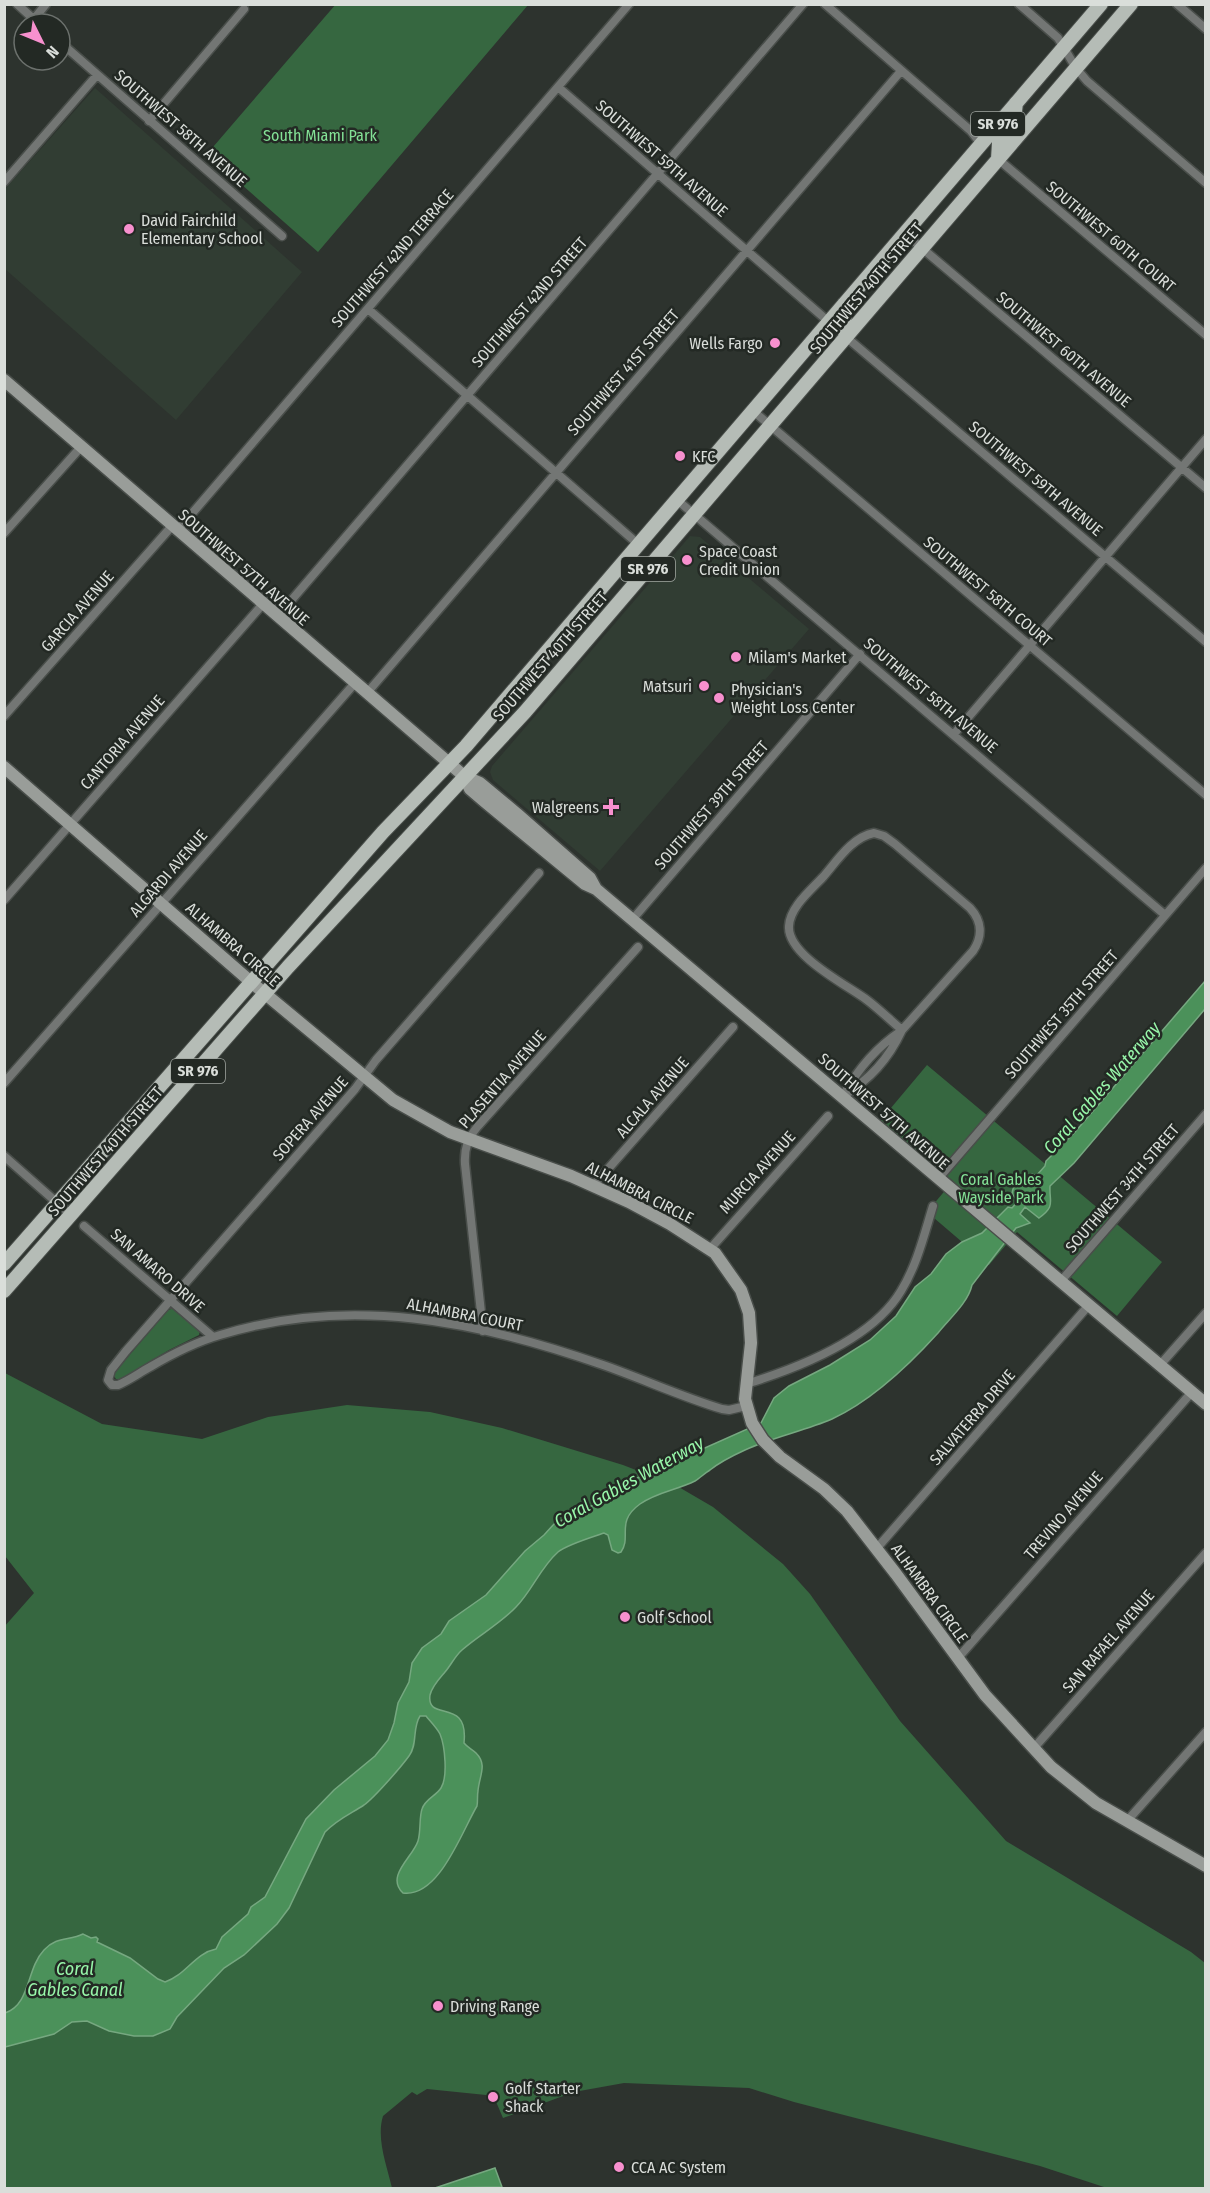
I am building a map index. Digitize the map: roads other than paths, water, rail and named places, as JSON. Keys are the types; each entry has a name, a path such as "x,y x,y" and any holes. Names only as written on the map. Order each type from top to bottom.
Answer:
{"main road":[{"name":"SOUTHWEST 40TH STREET","path":"4,1264 383,832 450,764 1101,4"},
{"name":"SOUTHWEST 40TH STREET","path":"4,1291 265,993 525,712 1131,4"},
{"path":"999,159 1002,134 1014,120 1016,103"},
{"path":"970,192 973,176 984,158 981,144"},
{"path":"844,304 846,337"},
{"path":"610,576 614,608"},
{"path":"597,592 601,624"}],"street":[{"name":"SOUTHWEST 42ND TERRACE","path":"175,528 368,309 629,4"},
{"name":"SOUTHWEST 42ND STREET","path":"277,617 803,4"},
{"path":"825,4 971,131 981,144"},
{"path":"1019,4 1058,38 1076,68 1087,81 1206,183"},
{"path":"1177,4 1206,29"},
{"path":"150,121 244,9"},
{"name":"SOUTHWEST 58TH AVENUE","path":"72,53 282,236"},
{"name":"SOUTHWEST 41ST STREET","path":"367,693 901,71"},
{"path":"4,182 97,75"},
{"name":"SOUTHWEST 59TH AVENUE","path":"558,87 829,322"},
{"name":"SOUTHWEST 60TH COURT","path":"999,159 1206,335"},
{"name":"SOUTHWEST 60TH AVENUE","path":"904,233 1206,488"},
{"path":"368,309 638,544"},
{"name":"SOUTHWEST 59TH AVENUE","path":"846,337 1206,642"},
{"name":"SOUTHWEST 57TH AVENUE","path":"4,380 464,776 470,789 590,878 596,889 632,920 1206,1404"},
{"name":"SOUTHWEST 58TH COURT","path":"752,410 1206,795"},
{"path":"954,734 1206,439"},
{"path":"4,533 81,447"},
{"name":"SOUTHWEST 58TH AVENUE","path":"676,499 1165,915"},
{"name":"GARCIA AVENUE","path":"4,716 175,528"},
{"name":"CANTORIA AVENUE","path":"4,900 262,604"},
{"name":"SOUTHWEST 39TH STREET","path":"632,920 860,654"},
{"name":"ALGARDI AVENUE","path":"4,1083 355,683"},
{"name":"ALHAMBRA CIRCLE","path":"4,767 251,982 364,1077 409,1110 450,1132 593,1186 650,1212 710,1249 721,1260 741,1290 749,1313 751,1343 746,1406 752,1423 766,1444 832,1497 877,1548 990,1701 1051,1767 1091,1799 1206,1866"},
{"path":"842,1097 864,1083 892,1050 902,1030 973,951 980,939 981,928 970,908 892,841 879,834 871,834 854,843 808,894 792,915 789,929 791,939 804,954 865,999 902,1030"},
{"name":"SOUTHWEST 35TH STREET","path":"938,1179 1206,868"},
{"name":"SOPERA AVENUE","path":"110,1383 108,1378 114,1365 539,873"},
{"name":"PLASENTIA AVENUE","path":"483,1331 464,1150 478,1126 638,948"},
{"name":"ALCALA AVENUE","path":"593,1186 733,1027"},
{"name":"SOUTHWEST 34TH STREET","path":"1061,1281 1206,1114"},
{"name":"MURCIA AVENUE","path":"710,1249 828,1116"},
{"path":"4,1156 71,1215"},
{"path":"746,1384 782,1373 810,1360 878,1320 896,1299 910,1275 933,1206"},
{"name":"SAN AMARO DRIVE","path":"84,1226 213,1337"},
{"name":"SALVATERRA DRIVE","path":"877,1548 1089,1305"},
{"path":"1160,1365 1206,1313"},
{"name":"ALHAMBRA COURT","path":"110,1383 115,1386 122,1383 176,1353 213,1337 274,1322 352,1314 408,1317 483,1331 565,1352 722,1409 729,1410 746,1406"},
{"name":"TREVINO AVENUE","path":"957,1659 1192,1392"},
{"name":"SAN RAFAEL AVENUE","path":"1033,1749 1206,1553"},
{"path":"1127,1821 1206,1732"}],"water":[{"name":"Coral Gables Canal","path":"1205,981 1205,1009 1074,1163 1050,1186 1048,1210 1039,1218 1025,1207 1020,1214 1030,1223 1016,1228 972,1285 967,1298 958,1310 902,1370 861,1402 832,1419 745,1450 718,1464 695,1481 640,1504 628,1517 621,1552 612,1550 608,1535 604,1533 562,1549 546,1565 516,1607 457,1655 432,1689 431,1703 434,1708 454,1715 460,1720 464,1729 464,1743 480,1757 482,1771 477,1806 448,1861 428,1885 416,1892 403,1893 398,1887 397,1880 418,1841 423,1806 441,1788 444,1777 442,1739 426,1716 420,1716 409,1756 364,1805 325,1832 289,1908 277,1924 244,1955 224,1968 177,2017 170,2029 153,2036 134,2036 109,2031 87,2021 72,2022 54,2034 5,2047 5,2013 20,2002 38,1958 44,1950 58,1941 83,1934 91,1938 96,1937 97,1942 130,1958 165,1982 202,1955 216,1949 222,1937 248,1914 251,1907 265,1897 306,1819 334,1790 375,1756 388,1740 398,1703 409,1682 412,1663 422,1648 441,1634 449,1621 486,1595 525,1551 554,1524 608,1498 633,1480 761,1423 774,1398 789,1386 830,1365 870,1340 896,1316 915,1287 931,1274 946,1254 962,1242 982,1233 1008,1207 1012,1208 1018,1201 1012,1194 1016,1183 1032,1174 1036,1176 1045,1166 1046,1161 1075,1132"},
{"path":"495,2168 502,2187 435,2188"}],"place":[{"name":"David Fairchild Elementary School","path":"129,229"},
{"name":"Wells Fargo","path":"775,343"},
{"name":"KFC","path":"680,456"},
{"name":"Space Coast Credit Union","path":"687,560"},
{"name":"Milam's Market","path":"736,657"},
{"name":"Matsuri","path":"704,686"},
{"name":"Physician's Weight Loss Center","path":"719,698"},
{"name":"Walgreens","path":"611,807"},
{"name":"Golf School","path":"625,1617"},
{"name":"Driving Range","path":"438,2006"},
{"name":"Golf Starter Shack","path":"493,2097"},
{"name":"CCA AC System","path":"619,2167"}],"park label":[{"name":"South Miami Park","path":"320,135"},
{"name":"Coral Gables Wayside Park","path":"1001,1188"}],"water label":[{"name":"Coral Gables Waterway","path":"1102,1088"},
{"name":"Coral Gables Waterway","path":"629,1482"}]}
